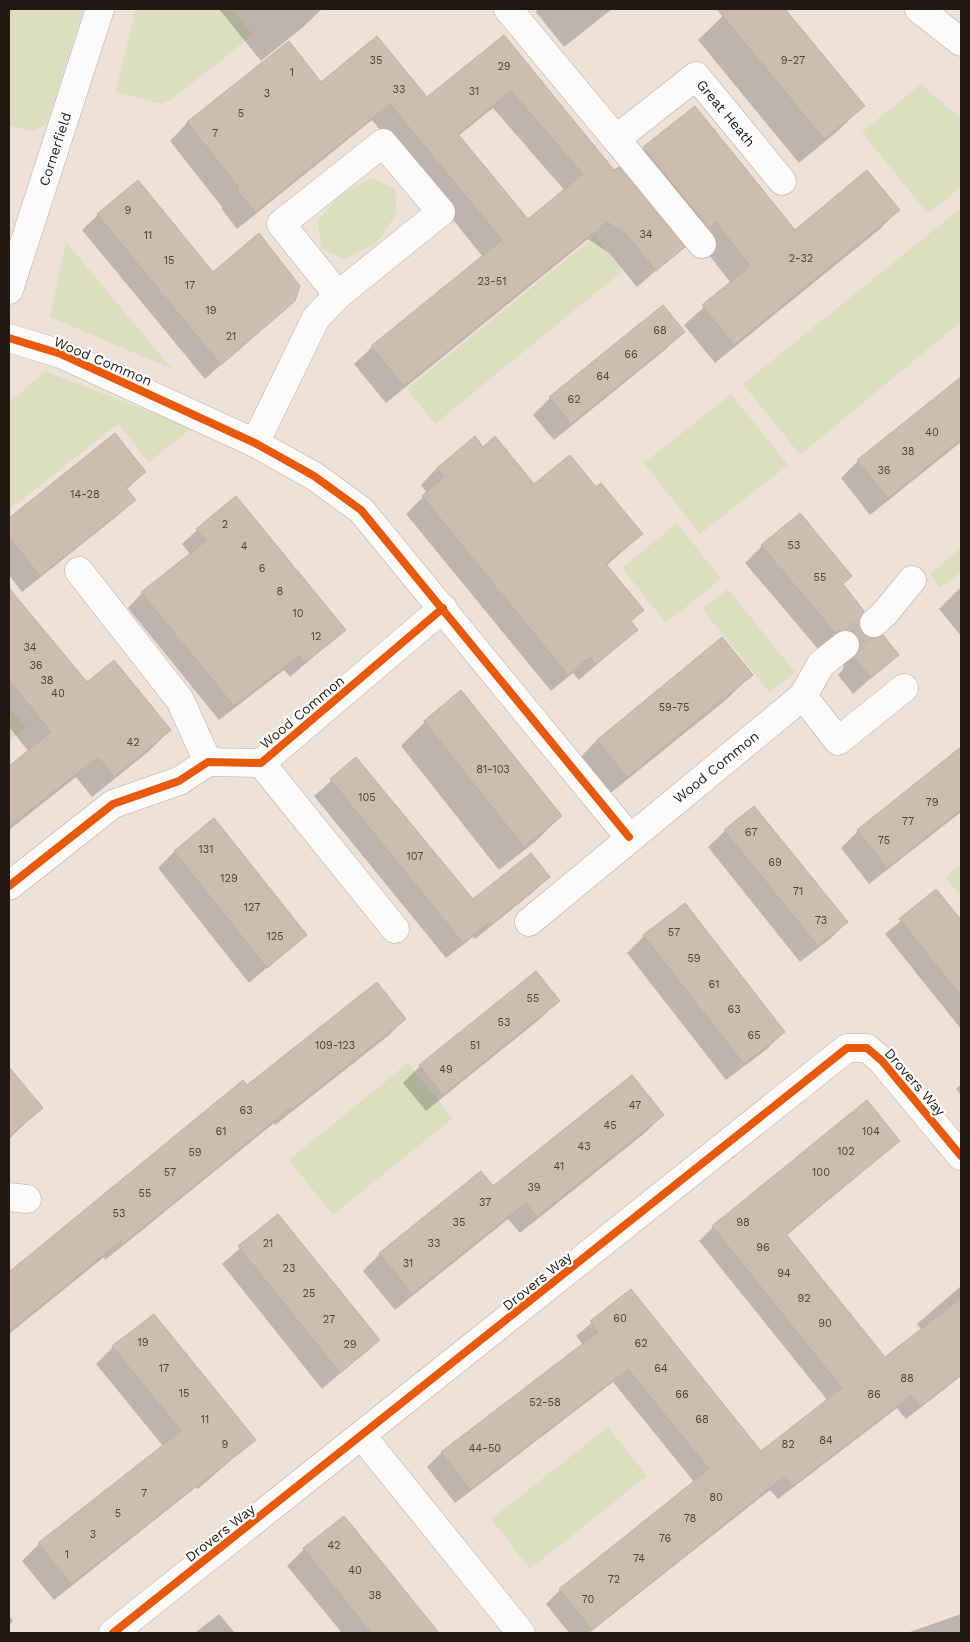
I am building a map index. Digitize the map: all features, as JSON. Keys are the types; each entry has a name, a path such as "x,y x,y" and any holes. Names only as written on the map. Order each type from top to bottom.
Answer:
{"street":[{"name":"Cornerfield","path":"9,290 100,9"},
{"path":"508,9 702,244"},
{"path":"919,9 961,42"},
{"name":"Great Heath","path":"616,139 696,76 782,181"},
{"path":"255,443 316,318 338,295 440,212 383,142 281,224 338,295"},
{"name":"Wood Common","path":"9,338 61,354 255,443 314,476 361,510 629,838"},
{"path":"9,886 113,804 179,781 208,762 180,700 79,571"},
{"path":"874,623 885,614 912,580"},
{"name":"Wood Common","path":"208,762 261,763 443,608"},
{"name":"Wood Common","path":"529,922 802,696 821,664 845,645"},
{"path":"802,696 838,741 904,688"},
{"name":"Wood Common","path":"261,763 394,929"},
{"name":"Drovers Way","path":"112,1633 362,1436 847,1048 867,1048 882,1061 961,1156"},
{"path":"362,1436 521,1633"}],"green space":[{"path":"9,9 84,9 47,124 34,131 9,126"},
{"path":"136,9 232,9 253,35 171,100 161,104 115,92"},
{"path":"921,84 961,119 961,187 928,214 862,132"},
{"path":"373,178 395,189 397,213 377,243 344,259 321,248 318,221 339,195"},
{"path":"961,208 961,322 800,455 743,384"},
{"path":"595,236 623,271 435,424 407,389"},
{"path":"66,242 172,369 50,317"},
{"path":"45,371 192,428 149,462 118,424 9,510 9,403"},
{"path":"731,394 788,465 700,534 644,463"},
{"path":"677,523 721,579 666,623 622,568"},
{"path":"961,548 961,572 940,588 930,574"},
{"path":"728,589 795,672 770,693 702,609"},
{"path":"9,707 26,728 9,742"},
{"path":"961,864 961,897 946,877"},
{"path":"408,1063 453,1118 333,1215 289,1160"},
{"path":"608,1427 647,1476 530,1569 491,1519"}],"building":[{"path":"717,9 785,9 865,106 824,139"},
{"path":"504,35 614,170 619,167 685,247 656,271 627,235 607,222 404,386 371,346 502,240 390,104 255,212 237,190 239,188 187,122 289,41 321,82 377,36 427,97","holes":["511,91 583,174 528,219 458,134"]},
{"path":"695,106 795,230 867,170 900,210 734,345 702,305 750,266 716,222 709,228 643,147"},
{"path":"138,180 213,272 259,233 300,286 295,301 221,365 97,214"},
{"path":"663,305 685,332 571,424 549,397"},
{"path":"961,377 961,439 888,499 857,460"},
{"path":"115,433 146,472 126,488 136,500 40,576 9,537 9,518"},
{"path":"475,436 483,447 495,436 534,484 570,455 596,487 601,483 643,534 606,564 644,610 631,621 638,630 596,664 590,657 568,675 422,496 444,477 437,468"},
{"path":"236,496 346,630 305,663 299,656 234,706 141,592 206,541 196,529"},
{"path":"800,513 852,576 843,584 864,611 859,619 862,633 870,638 883,635 899,655 871,678 854,657 859,651 860,643 857,635 850,630 835,633 761,545"},
{"path":"9,588 87,682 114,660 171,730 114,777 98,757 9,827 9,766 51,732 9,680"},
{"path":"722,637 753,675 627,777 597,740"},
{"path":"461,690 562,816 524,847 424,721"},
{"path":"961,747 961,810 887,868 857,830"},
{"path":"356,757 473,899 531,853 550,877 492,924 490,922 463,943 330,779"},
{"path":"754,806 848,922 818,946 724,830"},
{"path":"214,818 307,935 267,968 174,851"},
{"path":"936,889 961,920 961,996 899,919"},
{"path":"685,903 785,1032 744,1064 643,935"},
{"path":"536,971 560,1001 443,1095 419,1065"},
{"path":"377,982 406,1019 293,1109 291,1107 123,1244 121,1241 9,1332 9,1272 243,1080 247,1085"},
{"path":"9,1067 43,1108 9,1136"},
{"path":"632,1075 664,1115 537,1217 526,1203 412,1294 379,1253 481,1171 493,1186"},
{"path":"867,1100 900,1141 786,1234 885,1357 961,1298 961,1375 921,1406 912,1395 793,1486 785,1476 592,1630 559,1589 709,1469 628,1369 470,1490 441,1452 598,1332 590,1321 631,1289 761,1451 842,1388 712,1226"},
{"path":"278,1214 380,1340 340,1373 238,1246"},
{"path":"154,1314 256,1440 71,1584 38,1543 181,1431 112,1346"},
{"path":"344,1516 439,1633 371,1633 303,1548"}],"tunnel":[{"path":"845,645 874,623"}],"cycle path":[{"path":"9,338 61,354 255,443 314,476 361,510 629,837"},
{"path":"9,886 113,804 179,781 208,762 261,763 443,608"},
{"path":"113,1633 847,1048 867,1048 882,1061 961,1156"}]}
